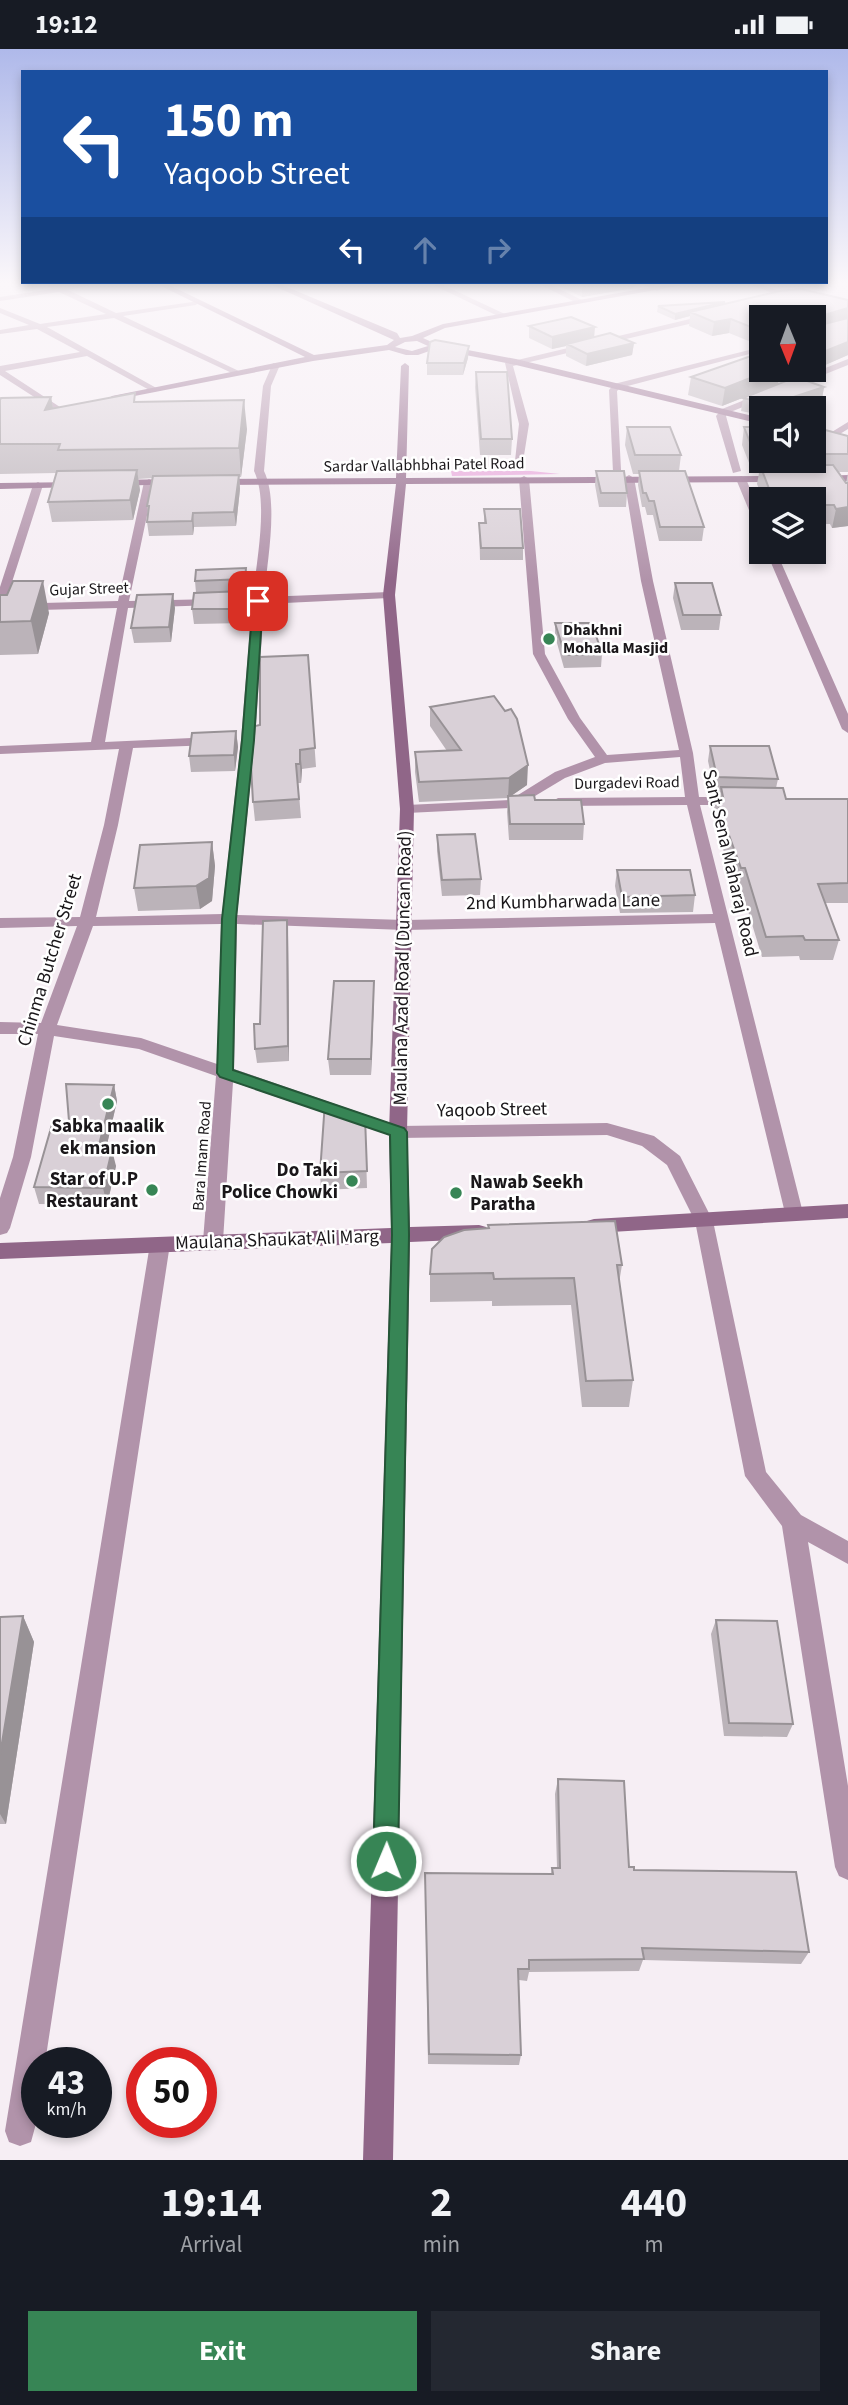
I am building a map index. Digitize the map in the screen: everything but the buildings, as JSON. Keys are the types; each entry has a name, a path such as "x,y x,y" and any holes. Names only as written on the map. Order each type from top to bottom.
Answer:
{"main road":[{"path":"107,400 185,384"},
{"name":"Maulana Azad Road (Duncan Road)","path":"378,2160 401,1235 398,1132 407,809 389,595 401,476 404,384"},
{"path":"596,384 749,419"},
{"path":"47,411 71,406"},
{"path":"723,414 749,423"},
{"path":"826,442 838,445"},
{"name":"Sardar Vallabhbhai Patel Road","path":"505,468 523,472"},
{"name":"Sardar Vallabhbhai Patel Road","path":"401,476 470,469"},
{"name":"Sardar Vallabhbhai Patel Road","path":"542,469 622,474"},
{"path":"848,471 807,475 848,478"},
{"path":"177,472 108,478 188,482"},
{"name":"Sardar Vallabhbhai Patel Road","path":"203,477 523,472 793,475"},
{"path":"0,476 82,474"},
{"path":"0,486 94,483"},
{"path":"580,1227 848,1211"},
{"name":"Maulana Shaukat Ali Marg","path":"0,1251 497,1231"}],"street":[{"path":"20,384 59,409"},
{"path":"144,384 156,390"},
{"name":"Bara Imam Road","path":"213,1241 225,1073 234,740 258,601 268,384"},
{"path":"516,384 524,424 523,472 539,654 574,719 603,759"},
{"path":"615,388 632,384"},
{"path":"749,499 739,475 723,414 796,384"},
{"name":"Sant Sena Maharaj Road","path":"615,388 622,474 686,753 692,799 794,1213"},
{"path":"26,398 39,396"},
{"path":"826,436 848,425"},
{"path":"834,478 841,488"},
{"path":"97,747 149,482"},
{"path":"0,606 38,485"},
{"path":"777,564 848,729"},
{"name":"Gujar Street","path":"0,606 258,601 389,595"},
{"path":"0,750 234,740"},
{"name":"Chinma Butcher Street","path":"0,1228 22,1157 47,1029 87,921 111,825 127,744"},
{"path":"512,803 561,775 603,759 686,753"},
{"name":"Durgadevi Road","path":"407,809 512,803 692,799 757,801"},
{"name":"2nd Kumbharwada Lane","path":"0,923 229,919 405,925 722,918"},
{"name":"Yaqoob Street","path":"0,1028 47,1029 141,1044 398,1132 607,1129 648,1141 674,1161 704,1221 756,1476 793,1523"},
{"path":"20,2131 160,1244"},
{"path":"793,1523 848,1553"},
{"path":"793,1523 848,1867"}],"shaded area":[{"path":"451,471 531,471 560,474 452,476"}],"place":[{"name":"Dhakhni Mohalla Masjid","path":"549,639"},
{"name":"Sabka maalik ek mansion","path":"108,1104"},
{"name":"Do Taki Police Chowki","path":"352,1181"},
{"name":"Star of U.P Restaurant","path":"152,1190"},
{"name":"Nawab Seekh Paratha","path":"456,1193"}],"route":[{"path":"258,601 248,740 229,919 225,1073 398,1132 401,1235 386,1861"}]}
